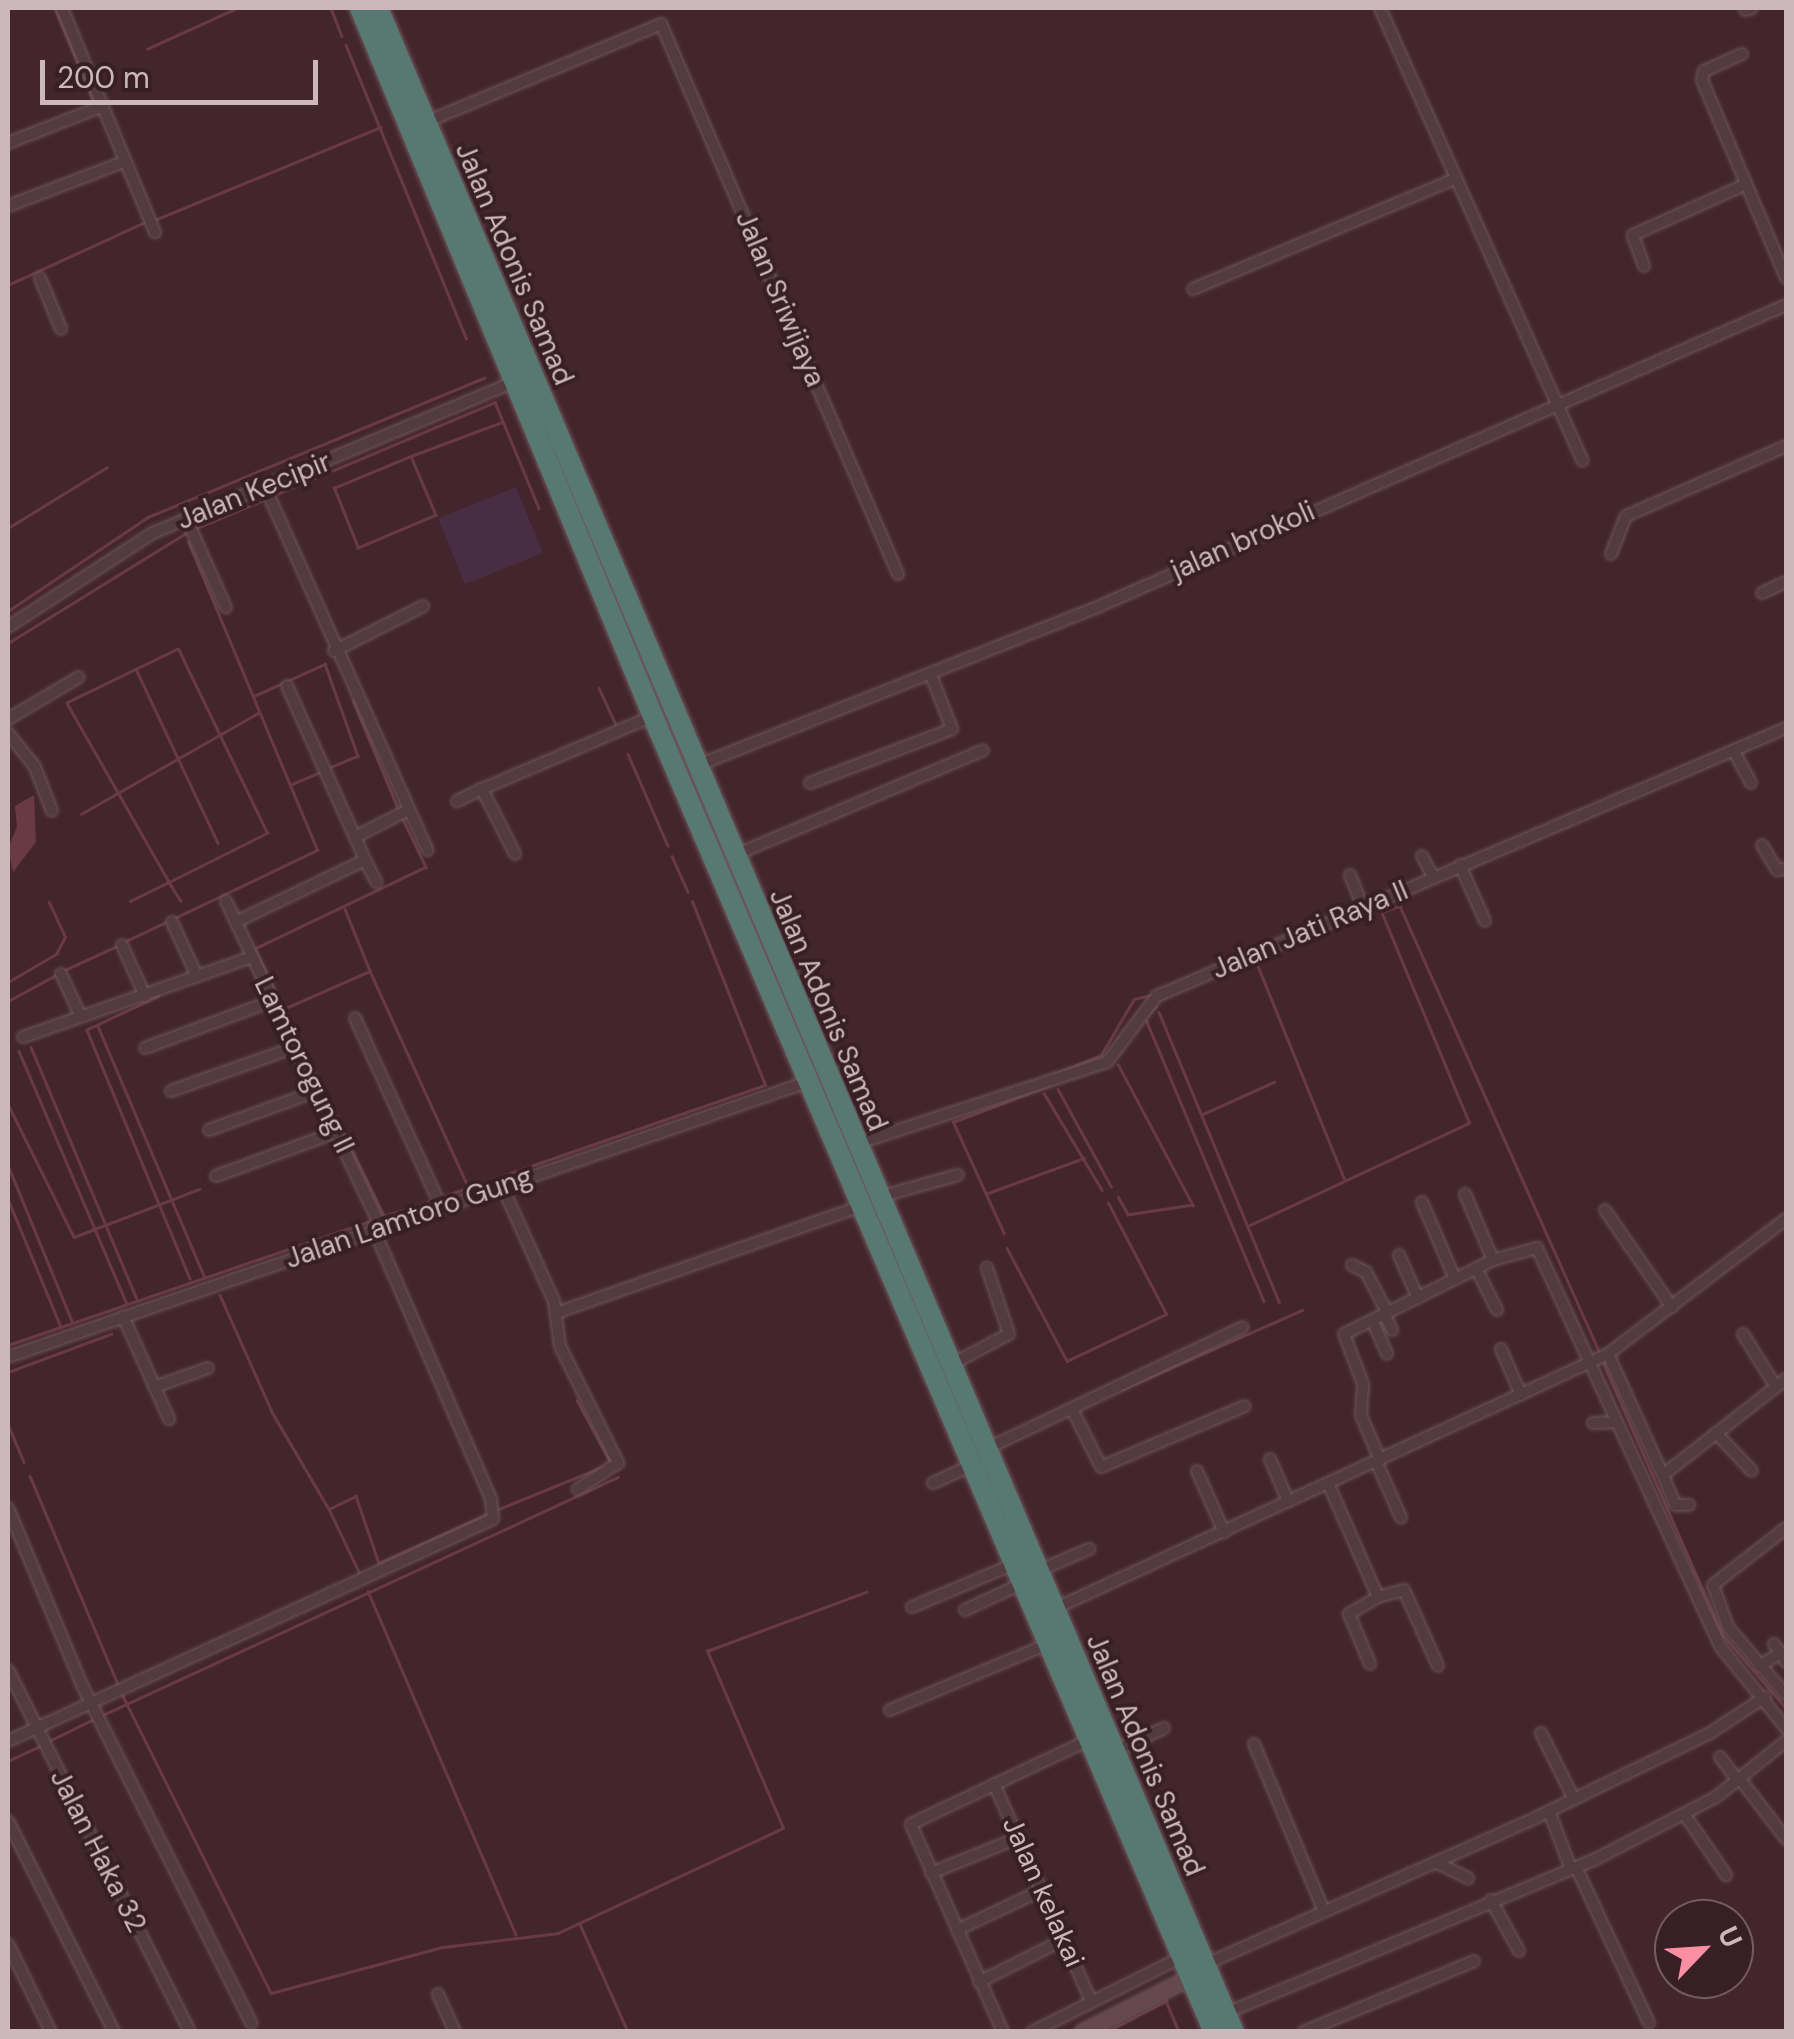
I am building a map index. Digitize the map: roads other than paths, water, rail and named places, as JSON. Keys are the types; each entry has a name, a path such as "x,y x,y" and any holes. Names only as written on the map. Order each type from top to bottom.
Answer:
{"highway":[{"path":"360,8 377,21 514,382 605,577 652,716 811,1080 871,1202 978,1457"},
{"name":"Jalan Adonis Samad","path":"377,21 425,122 605,577 695,767 856,1144 871,1202 949,1366 1019,1572 1053,1610 1113,1752 1192,1966 1230,2022"},
{"path":"1019,1572 1043,1646 1084,1742 1192,1966 1214,2032"}],"street":[{"path":"62,8 155,233"},
{"path":"1380,8 1582,461"},
{"name":"Jalan Sriwijaya","path":"425,122 662,24 898,574"},
{"path":"1742,54 1702,75 1786,278"},
{"path":"8,143 103,106"},
{"path":"8,206 126,161"},
{"path":"1193,289 1454,179"},
{"path":"1644,266 1633,234 1744,184"},
{"path":"40,278 61,329"},
{"name":"jalan brokoli","path":"695,767 931,675 1786,305"},
{"name":"Jalan Kecipir","path":"8,627 190,527 514,382"},
{"path":"1611,554 1626,516 1786,446"},
{"path":"266,491 402,813 428,850"},
{"path":"190,527 226,608"},
{"path":"1762,593 1786,582"},
{"path":"334,651 423,606"},
{"path":"810,782 952,729 931,675"},
{"path":"8,719 78,677"},
{"path":"287,686 376,882"},
{"path":"457,800 652,716"},
{"name":"Jalan Jati Raya II","path":"856,1144 1107,1062 1150,1000 1786,728"},
{"path":"8,733 35,767 52,811"},
{"path":"732,856 983,750"},
{"path":"1734,750 1750,783"},
{"path":"482,789 515,854"},
{"path":"354,836 402,813"},
{"path":"1762,846 1776,870 1786,869"},
{"path":"1422,856 1433,877"},
{"path":"236,922 366,860"},
{"path":"1460,865 1485,921"},
{"path":"1350,874 1364,907"},
{"name":"Lamtorogung II","path":"90,1700 493,1519 491,1499 336,1132 226,901"},
{"path":"172,922 197,976"},
{"path":"122,945 145,996"},
{"path":"23,1037 252,957"},
{"path":"61,974 81,1017"},
{"path":"145,1048 272,1001"},
{"path":"355,1018 441,1207"},
{"path":"171,1091 295,1047"},
{"name":"Jalan Lamtoro Gung","path":"8,1357 811,1080"},
{"path":"209,1130 316,1090"},
{"path":"216,1176 336,1132"},
{"path":"556,1313 958,1175"},
{"path":"502,1186 556,1313 560,1346 618,1463 578,1488"},
{"path":"1465,1194 1493,1260"},
{"path":"1422,1202 1455,1280"},
{"path":"1605,1210 1672,1307"},
{"path":"1053,1610 1599,1359 1786,1219"},
{"path":"1401,1518 1378,1460 1343,1337 1493,1260 1537,1248 1663,1474 1675,1505 1689,1505"},
{"path":"1399,1256 1418,1298"},
{"path":"1352,1266 1366,1272 1392,1330"},
{"path":"949,1366 1008,1334 987,1268"},
{"path":"1476,1268 1497,1310"},
{"path":"123,1316 169,1418"},
{"path":"1372,1320 1387,1354"},
{"path":"939,1480 1072,1408 1243,1327"},
{"path":"1663,1474 1783,1384 1742,1334"},
{"path":"1502,1350 1521,1395"},
{"path":"1599,1359 1617,1422 1720,1646 1766,1697 1786,1728"},
{"path":"154,1387 208,1368"},
{"path":"1072,1408 1102,1468 1245,1406"},
{"path":"1593,1422 1617,1422"},
{"path":"1716,1433 1752,1472"},
{"path":"1270,1459 1288,1501"},
{"path":"1197,1471 1224,1532"},
{"path":"1328,1483 1378,1597"},
{"path":"8,1508 90,1700 251,2023"},
{"path":"1786,1528 1713,1585 1728,1626 1786,1695"},
{"path":"912,1608 982,1578 1019,1572 1089,1549"},
{"path":"966,1610 997,1596 1019,1572"},
{"path":"1370,1664 1349,1616 1378,1597 1404,1590 1438,1666"},
{"path":"890,1710 1043,1646"},
{"path":"1760,1666 1780,1653"},
{"name":"Jalan Haka 32","path":"8,1670 190,2032"},
{"path":"1082,2032 1192,1966 1549,1811 1710,1733 1766,1697"},
{"path":"8,1741 90,1700"},
{"path":"1113,1752 1164,1728"},
{"path":"1541,1733 1574,1799"},
{"path":"1230,2022 1685,1814 1739,1780 1786,1741"},
{"path":"1004,2032 911,1824 1084,1742"},
{"path":"1254,1744 1324,1911"},
{"path":"1720,1757 1786,1840"},
{"name":"Jalan kelakai","path":"994,1784 1091,2001"},
{"path":"1549,1811 1649,2024"},
{"path":"1685,1814 1726,1874"},
{"path":"8,1821 114,2032"},
{"path":"932,1873 1020,1837"},
{"path":"1435,1862 1468,1878"},
{"path":"957,1930 1042,1890"},
{"path":"1491,1900 1520,1951"},
{"path":"979,1982 1065,1939"},
{"path":"8,1944 51,2032"},
{"path":"1304,2032 1474,1960"},
{"path":"1032,2032 1158,1969 1192,1966"},
{"path":"438,1994 455,2032"}],"waterway":[{"path":"55,8 94,102"},
{"path":"147,49 237,8"},
{"path":"331,8 342,36"},
{"path":"346,45 466,338"},
{"path":"155,220 381,127"},
{"path":"8,309 8,285 147,221"},
{"path":"8,611 148,517 484,378"},
{"path":"275,495 495,402 539,508"},
{"path":"411,456 436,515 358,548 334,488 411,456 502,422"},
{"path":"8,528 107,467"},
{"path":"197,528 268,498"},
{"path":"8,643 189,531"},
{"path":"173,919 317,850 188,542"},
{"path":"130,901 169,882 267,833 178,649 67,703 169,882 181,901"},
{"path":"254,696 325,664 358,756 330,768"},
{"path":"137,671 218,843"},
{"path":"599,688 617,727"},
{"path":"353,700 398,808"},
{"path":"81,814 258,713"},
{"path":"628,754 668,846"},
{"path":"290,785 323,771"},
{"path":"401,815 426,867 255,949 384,1216 430,1201"},
{"path":"672,856 688,892"},
{"path":"444,1196 765,1085 692,902"},
{"path":"8,982 56,954 65,937 49,903"},
{"path":"1248,1226 1469,1123 1381,912 1400,906 1600,1354"},
{"path":"345,909 370,971"},
{"path":"124,942 166,922"},
{"path":"65,970 117,946"},
{"path":"1258,966 1344,1178"},
{"path":"286,1008 370,971 469,1188"},
{"path":"8,1001 58,974"},
{"path":"1051,1076 1101,1055 1134,999 1151,995"},
{"path":"159,996 87,1030 190,1279"},
{"path":"1156,1007 1145,1017 1264,1301"},
{"path":"1159,1012 1279,1302"},
{"path":"98,1026 204,1276"},
{"path":"31,1047 137,1299"},
{"path":"19,1051 126,1302"},
{"path":"1118,1064 1193,1205 1128,1215 1118,1198"},
{"path":"1203,1114 1274,1082"},
{"path":"1004,1234 953,1122 1055,1083"},
{"path":"1058,1089 1111,1186"},
{"path":"1044,1093 1102,1190"},
{"path":"8,1104 74,1237 199,1189"},
{"path":"988,1193 1084,1158"},
{"path":"8,1165 72,1321"},
{"path":"8,1199 61,1327"},
{"path":"1007,1248 1067,1361 1166,1314 1108,1203"},
{"path":"8,1345 370,1221"},
{"path":"220,1295 272,1412 329,1509 356,1496 379,1563 487,1514"},
{"path":"1123,1389 1302,1310"},
{"path":"8,1372 111,1334"},
{"path":"1603,1362 1723,1635 1786,1708"},
{"path":"577,1400 611,1463"},
{"path":"8,1424 24,1462"},
{"path":"494,1511 602,1467"},
{"path":"30,1476 119,1687"},
{"path":"103,1715 618,1477"},
{"path":"330,1511 361,1576"},
{"path":"368,1591 516,1935"},
{"path":"122,1694 271,1993 443,1947 558,1933 783,1828 707,1651 866,1592"},
{"path":"49,1741 96,1718"},
{"path":"8,1761 42,1745"},
{"path":"580,1924 628,2032"},
{"path":"1106,2032 1166,2001 1179,2032"}]}
